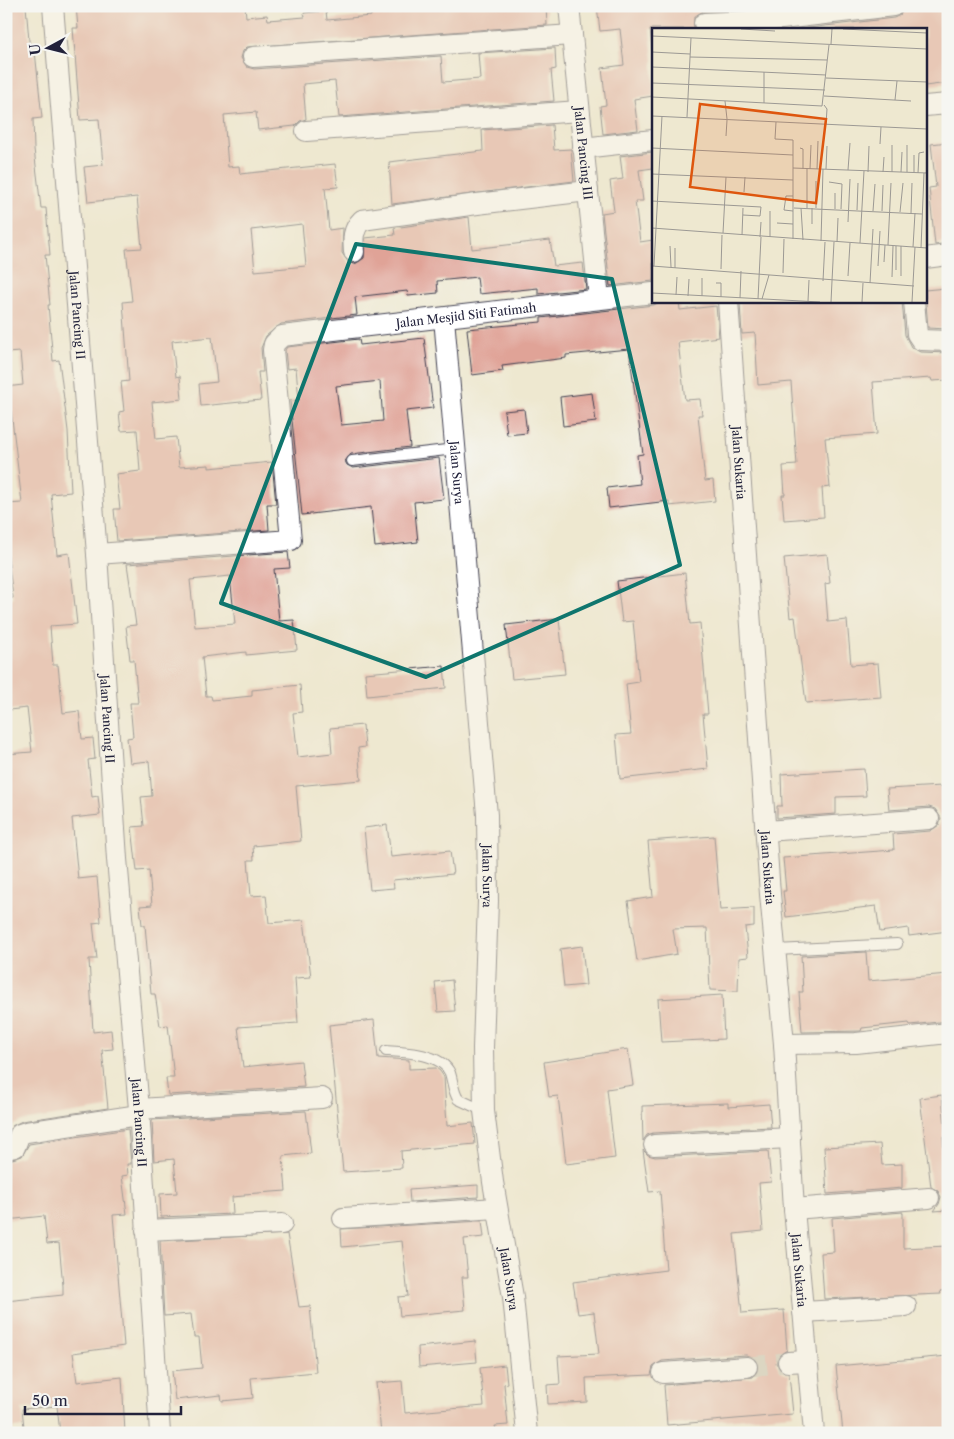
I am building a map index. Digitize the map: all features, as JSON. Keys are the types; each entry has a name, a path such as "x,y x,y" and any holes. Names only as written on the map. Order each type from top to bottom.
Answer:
{"street":[{"name":"Jalan Pancing II","path":"53,6 96,554 117,859 139,1112 160,1433"},
{"name":"Jalan Pancing III","path":"568,6 599,299"},
{"path":"704,23 773,20 893,6"},
{"path":"253,57 572,35"},
{"path":"926,106 948,104"},
{"path":"306,131 579,111"},
{"path":"583,148 652,140"},
{"path":"354,252 353,236 356,226 362,220 588,191"},
{"path":"926,258 948,255"},
{"name":"Jalan Mesjid Siti Fatimah","path":"96,554 291,540 273,350 278,338 291,334 652,293"},
{"name":"Jalan Sukaria","path":"728,302 803,1312 798,1361 814,1433"},
{"path":"914,302 917,334 921,340 948,341"},
{"name":"Jalan Surya","path":"444,318 487,815 488,892 483,1048 484,1111 497,1208 514,1296 527,1433"},
{"path":"766,831 929,818"},
{"path":"784,1044 856,1043 948,1033"},
{"path":"6,1149 15,1147 20,1134 26,1132 139,1112 322,1098"},
{"path":"654,1145 790,1138"},
{"path":"794,1209 929,1198"},
{"path":"343,1218 497,1208"},
{"path":"146,1230 282,1224"},
{"path":"803,1312 906,1306"},
{"path":"663,1373 747,1367"}],"lane":[{"path":"352,461 455,449"},
{"path":"776,950 897,944"},
{"path":"386,1050 408,1053 442,1064 450,1073 458,1099 484,1111"}],"highlighted area":[{"path":"356,244 612,279 680,565 426,677 221,603"}],"building":[{"path":"6,6 26,6 30,52 35,51 42,118 33,119 34,149 41,208 46,208 50,255 45,255 50,305 48,305 53,361 59,360 68,431 71,492 51,494 57,555 69,553 77,624 50,626 53,665 58,665 63,713 79,711 82,739 93,738 95,759 88,760 92,797 98,796 100,815 72,818 78,879 97,877 101,922 93,923 97,959 89,959 93,1032 111,1030 113,1049 102,1050 108,1108 22,1121 12,1126 6,1137 6,1009 8,1009 6,991 6,754 32,752 27,708 9,710 6,680 6,599 13,598 6,542 6,504 22,503 11,410 6,410 6,387 23,385 20,352 6,353"},
{"path":"76,6 245,6 246,17 267,15 268,20 305,17 304,13 326,11 327,20 371,16 371,13 447,6 546,6 547,25 247,47 243,51 241,58 247,67 254,69 441,56 443,82 480,79 478,53 555,48 556,69 551,70 554,101 339,117 335,81 303,84 306,119 300,121 295,126 258,130 256,112 224,115 228,167 239,166 240,174 335,164 338,187 325,188 329,230 343,228 342,253 349,263 355,264 364,258 365,238 395,235 394,228 469,217 472,249 550,240 554,266 583,263 586,289 538,294 538,288 479,294 477,277 437,281 438,293 408,296 407,291 355,297 357,315 281,324 266,336 261,348 263,372 258,372 261,400 201,406 199,384 217,382 212,337 172,341 176,377 180,376 182,399 152,402 156,439 176,437 179,467 209,465 209,468 272,462 276,504 267,504 269,530 117,541 114,509 120,509 116,474 140,471 137,430 121,431 119,412 124,411 121,382 129,381 123,302 132,301 126,249 142,248 137,197 88,202 84,167 103,165 99,119 80,120 73,28 78,28","holes":["302,224 306,266 255,271 251,230"]},
{"path":"597,6 788,6 703,11 694,17 694,28 650,29 652,96 634,99 638,130 603,134 600,106 606,105 602,68 624,65 620,29 600,31"},
{"path":"924,6 948,6 948,83 926,86 926,28 809,28 894,18 900,15 904,9"},
{"path":"552,125 554,150 571,149 574,181 392,204 389,162 483,151 482,130"},
{"path":"948,142 948,243 935,245 929,188 936,187 931,144"},
{"path":"652,152 652,168 639,170 643,201 635,201 640,242 652,240 652,281 610,286 602,213 614,211 610,181 623,179 620,156"},
{"path":"946,288 948,329 928,328 926,290"},
{"path":"659,302 679,302 680,310 716,306 719,337 678,342 685,400 700,399 702,415 698,415 705,481 713,480 715,501 669,506 669,501 609,508 607,488 640,484 637,455 643,454 629,349 566,355 566,358 502,366 503,371 472,375 467,329 541,322 541,318 654,305"},
{"path":"902,302 905,335 911,347 920,352 948,353 948,380 932,381 931,378 873,382 877,434 825,438 830,487 822,488 824,517 784,520 782,495 785,495 783,466 797,465 791,382 758,385 755,333 742,334 740,303"},
{"path":"424,338 433,408 406,411 410,447 351,454 345,461 347,465 353,468 439,458 444,499 414,502 418,542 375,547 371,507 302,515 290,401 299,400 296,368 287,369 285,350 287,347 359,339 360,345","holes":["380,381 383,421 341,425 336,386"]},
{"path":"592,393 596,422 563,426 560,397"},
{"path":"524,409 527,433 507,435 504,411"},
{"path":"288,552 290,568 274,569 279,621 294,620 297,650 246,655 246,652 202,657 206,696 211,696 212,700 252,696 252,690 300,685 302,712 293,713 298,757 332,753 330,728 363,725 365,747 358,748 361,780 296,786 301,841 253,846 254,860 248,860 251,896 266,895 269,923 304,920 311,977 295,978 298,1023 238,1027 243,1067 301,1061 304,1087 168,1095 166,1078 174,1078 168,1025 160,1026 155,994 151,994 145,925 142,925 140,906 152,905 149,870 137,871 132,827 144,826 141,797 152,796 149,761 130,763 127,738 133,737 130,703 138,703 134,660 130,660 126,626 136,625 127,564","holes":["230,576 235,624 195,627 190,580"]},
{"path":"827,554 830,583 825,584 828,622 847,620 851,665 878,663 881,697 806,703 795,617 790,618 784,558"},
{"path":"685,573 690,624 700,623 708,714 703,714 708,769 620,779 616,735 631,734 626,684 639,682 633,621 622,622 617,581"},
{"path":"559,619 565,674 512,679 506,625"},
{"path":"444,666 446,688 367,696 365,673"},
{"path":"864,769 866,796 836,797 836,814 777,818 777,806 782,806 781,774"},
{"path":"942,786 945,821 948,821 948,931 909,936 908,928 880,932 876,906 786,917 783,891 786,891 783,858 894,850 893,834 930,831 939,825 941,818 935,809 929,807 889,810 887,789"},
{"path":"387,825 391,857 450,851 453,874 393,880 394,888 370,890 364,828"},
{"path":"714,836 720,910 754,908 754,926 745,927 748,957 739,958 738,991 710,990 707,928 673,929 677,954 637,961 628,901 653,897 648,841"},
{"path":"582,946 586,985 564,987 560,949"},
{"path":"866,952 868,981 948,974 948,1021 862,1028 861,1031 802,1032 799,992 803,992 801,956"},
{"path":"452,980 455,1011 438,1012 435,982"},
{"path":"722,995 724,1039 661,1042 658,999"},
{"path":"374,1020 378,1058 409,1060 409,1069 436,1068 440,1071 444,1077 447,1126 473,1123 475,1144 401,1151 402,1168 343,1172 329,1025"},
{"path":"628,1049 633,1085 607,1089 615,1158 566,1164 558,1096 549,1097 544,1062"},
{"path":"942,1095 946,1137 943,1137 947,1210 934,1211 941,1197 938,1191 931,1187 920,1098"},
{"path":"728,1103 728,1107 769,1104 771,1127 653,1133 647,1135 643,1141 642,1106"},
{"path":"306,1111 311,1153 283,1156 286,1191 244,1194 244,1196 232,1197 233,1214 161,1217 160,1194 177,1193 174,1159 154,1161 152,1120"},
{"path":"128,1129 131,1164 127,1164 128,1175 122,1176 127,1214 113,1215 124,1346 73,1353 77,1382 122,1377 125,1433 60,1433 57,1406 22,1409 24,1427 6,1429 6,1301 63,1295 63,1286 59,1243 47,1244 44,1216 6,1220 6,1161 22,1156 29,1144"},
{"path":"880,1144 882,1165 902,1164 902,1188 827,1194 824,1147"},
{"path":"643,1150 648,1155 655,1157 768,1151 771,1182 759,1183 763,1231 734,1234 742,1313 784,1310 787,1350 778,1356 776,1363 782,1372 789,1374 793,1414 667,1425 664,1385 753,1377 757,1373 759,1366 753,1357 746,1355 662,1361 653,1367 651,1375 586,1378 587,1402 548,1404 547,1385 560,1384 558,1356 599,1354 594,1312 578,1314 573,1282 666,1270 660,1191 649,1192"},
{"path":"478,1185 478,1197 410,1202 409,1190"},
{"path":"903,1212 903,1248 948,1246 948,1290 940,1291 941,1294 824,1299 821,1253 834,1252 832,1218"},
{"path":"482,1221 484,1237 464,1239 468,1277 462,1277 465,1310 400,1316 398,1297 408,1296 402,1241 342,1247 341,1229"},
{"path":"287,1234 299,1307 310,1306 316,1372 251,1378 253,1398 222,1401 221,1395 175,1400 172,1371 202,1368 199,1337 194,1337 191,1314 164,1316 160,1241"},
{"path":"475,1341 477,1362 419,1367 418,1347"},
{"path":"948,1356 948,1433 843,1433 836,1366"},
{"path":"505,1365 507,1383 504,1384 508,1425 495,1426 497,1433 381,1433 376,1383 402,1381 405,1413 484,1406 480,1368"}],"tunnel":[{"path":"747,1367 788,1362"}]}
